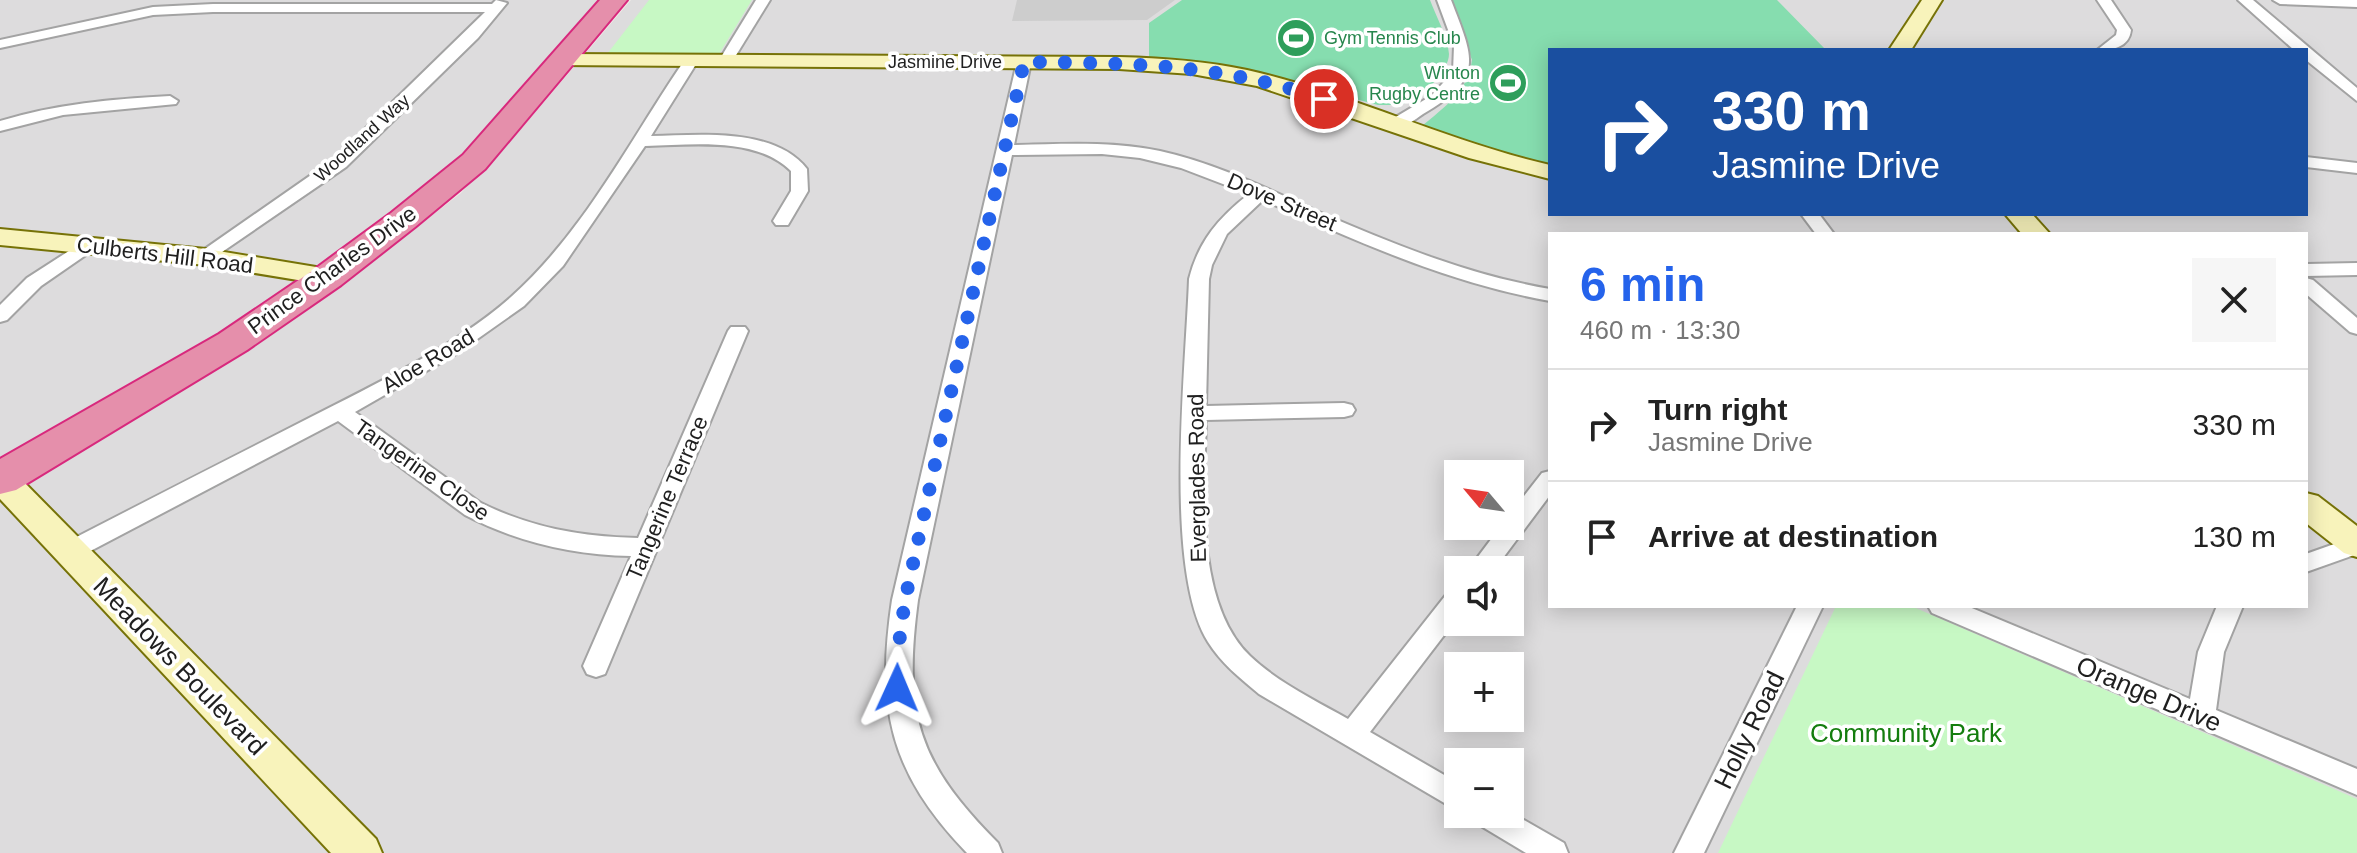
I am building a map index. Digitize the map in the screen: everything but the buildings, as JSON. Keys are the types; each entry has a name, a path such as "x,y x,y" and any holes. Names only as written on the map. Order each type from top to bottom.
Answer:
{"highway":[{"name":"Prince Charles Drive","path":"0,479 233,342 328,277 474,162 614,0"}],"street":[{"path":"725,62 763,0"},
{"path":"1395,124 1449,88 1462,70 1463,58 1444,0"},
{"path":"1901,48 1932,0"},
{"path":"2104,0 2124,30 2123,37 2108,48"},
{"path":"2245,0 2301,48"},
{"path":"2280,0 2357,3"},
{"path":"0,44 156,6 499,4"},
{"name":"Woodland Way","path":"206,257 340,163 473,35 499,4"},
{"path":"2308,54 2357,96"},
{"name":"Jasmine Drive","path":"564,60 1146,64 1222,71 1283,86 1483,155 1548,171"},
{"name":"Aloe Road","path":"70,551 340,412 449,350 517,302 556,262 642,141 691,61"},
{"path":"987,853 948,814 920,774 901,710 897,658 905,600 1024,62"},
{"path":"0,126 41,112 100,103 170,101"},
{"path":"642,141 722,141 754,144 783,153 799,171 801,188 782,221"},
{"name":"Dove Street","path":"1006,150 1148,154 1198,168 1432,265 1486,283 1548,295"},
{"path":"2308,162 2357,168"},
{"name":"Everglades Road","path":"1261,193 1218,230 1201,262 1196,308 1194,413 1197,565 1205,603 1218,636 1251,673 1444,790"},
{"path":"2020,216 2035,232"},
{"name":"Culberts Hill Road","path":"0,237 206,257 328,277"},
{"path":"0,316 34,282 89,244"},
{"path":"2308,270 2357,269"},
{"path":"2308,286 2357,328"},
{"name":"Tangerine Terrace","path":"596,666 738,331"},
{"path":"1194,413 1344,410"},
{"name":"Tangerine Close","path":"340,412 473,509 495,521 548,539 578,545 646,547"},
{"name":"Meadows Boulevard","path":"0,479 360,853"},
{"path":"1491,556 1548,482"},
{"path":"2308,507 2357,544"},
{"path":"2308,562 2357,544"},
{"name":"Holly Road","path":"1689,853 1809,608"},
{"name":"Orange Drive","path":"1946,608 2357,782"},
{"path":"2201,716 2211,652 2219,625 2229,608"},
{"path":"1351,736 1444,616"},
{"path":"1510,828 1553,853"}],"shaded area":[{"path":"0,0 603,0 461,157 389,218 194,352 0,463"},
{"path":"631,0 2357,0 2357,853 0,853 0,490 171,391 352,277 461,193 527,122"},
{"path":"1017,0 1175,0 1147,20 1012,21"}],"green space":[{"path":"649,0 752,0 719,54 607,54"},
{"name":"Gym Tennis Club","path":"1182,0 1430,0 1446,41 1448,61 1428,89 1415,99 1401,104 1378,105 1208,63 1149,57 1149,23"},
{"name":"Winton Rugby Centre","path":"1450,0 1777,0 1824,48 1548,48 1548,165 1421,127 1454,98 1466,81 1472,60"},
{"name":"Community Park","path":"1835,608 1916,608 2357,799 2357,853 1718,853"}],"place":[{"name":"Gym Tennis Club","path":"1296,38"},
{"name":"Winton Rugby Centre","path":"1508,83"}],"route":[{"path":"897,688 897,658 905,600 1024,62 1186,66 1262,80 1324,99"}]}
